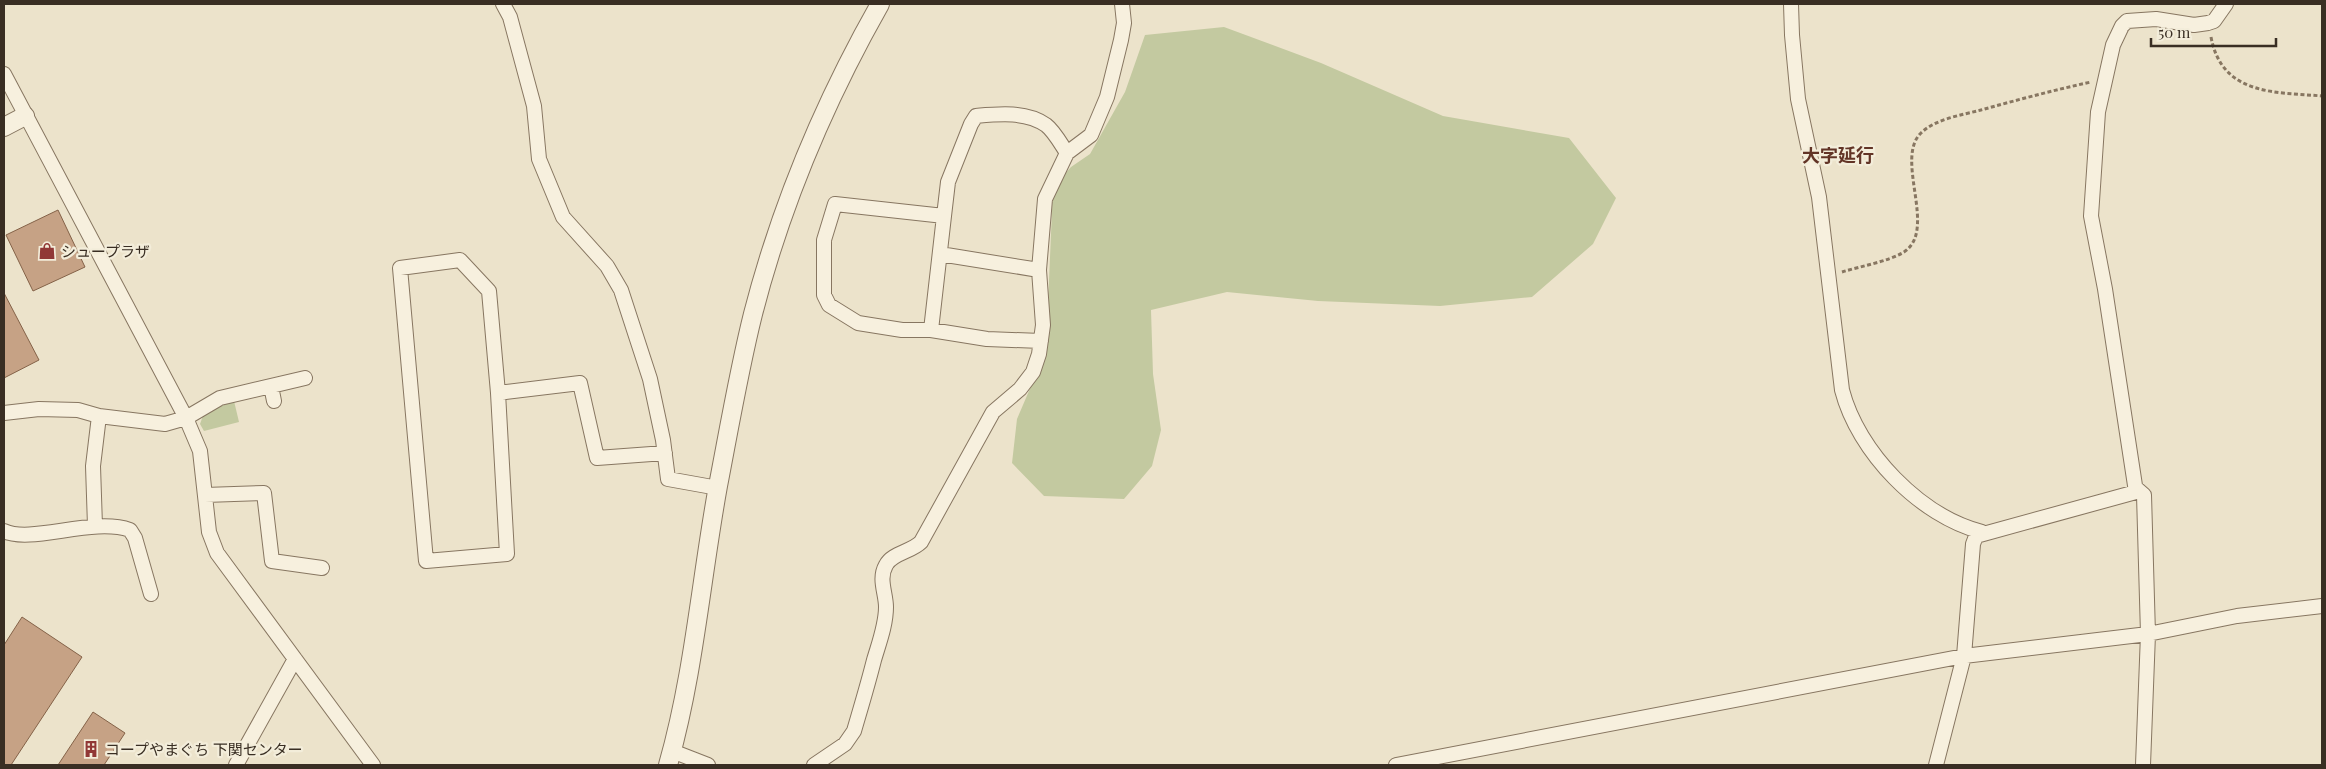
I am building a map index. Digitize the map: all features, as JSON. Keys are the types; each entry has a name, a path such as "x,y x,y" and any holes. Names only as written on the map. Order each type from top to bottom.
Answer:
{"street":[{"path":"502,4 510,17 534,106 539,159 564,217 607,266 621,290 650,379 665,453 668,479 718,488"},
{"path":"708,765 670,758 681,715 718,488 742,360 770,256 819,122 854,50 880,4"},
{"path":"814,765 845,744 854,731 882,633 886,606 882,588 886,565 890,560 916,547 921,542 993,412 1020,389 1033,372 1043,325 1039,270 1045,199 1067,153 1090,135 1107,97 1124,23 1122,4"},
{"path":"1791,4 1798,99 1819,197 1830,276 1842,390 1847,409 1859,433 1888,472 1913,494 1966,528 1982,532"},
{"path":"1936,765 1964,656 1973,544 1976,536 1982,532 2136,492 2105,289 2091,216 2098,112 2104,78 2113,45 2122,26 2127,21 2156,19 2194,24 2208,23 2214,21 2226,4"},
{"path":"4,74 186,418 200,451 209,532 217,552 373,765"},
{"path":"931,330 948,182 976,116 1004,113 1028,118 1046,125 1067,153"},
{"path":"4,127 25,116"},
{"path":"944,216 835,204 824,240 824,295 829,305 858,323 902,330 931,330 986,339 1041,341"},
{"path":"940,254 1039,270"},
{"path":"460,260 489,291 498,393 507,554 426,562 400,268 460,260"},
{"path":"4,413 39,409 78,410 99,416 165,424 186,418 220,398 305,378"},
{"path":"498,393 580,383 597,458 665,453"},
{"path":"271,386 274,401"},
{"path":"95,526 93,466 99,416"},
{"path":"2136,488 2144,495 2148,634 2143,765"},
{"path":"205,495 264,493 272,561 322,568"},
{"path":"4,531 10,534 35,533 95,526 122,527 130,530 135,538 151,594"},
{"path":"1396,765 1964,656 2148,634 2237,616 2322,606"},
{"path":"236,765 295,659"}],"path":[{"path":"2208,23 2217,58 2235,79 2248,87 2322,96"},
{"path":"1830,276 1903,252 1912,244 1917,230 1917,213 1911,161 1920,133 1935,124 1963,115 2104,78"}],"green space":[{"path":"1224,27 1321,63 1443,116 1569,138 1616,198 1593,244 1532,297 1440,306 1318,301 1227,292 1151,310 1153,374 1161,430 1152,466 1124,499 1044,496 1012,463 1017,419 1046,351 1053,187 1071,167 1090,154 1125,92 1145,35"},
{"path":"234,401 239,422 204,431 200,424 204,413"}],"building":[{"path":"58,210 85,267 33,291 6,235"},
{"path":"4,293 39,360 4,378"},
{"path":"22,617 82,657 11,765 4,765 4,645"},
{"name":"コープやまぐち 下関センター","path":"93,712 125,733 104,765 58,765"}],"place":[{"name":"シュープラザ","path":"47,251"},
{"name":"コープやまぐち 下関センター","path":"91,749"}],"district":[{"name":"大字延行","path":"1838,155"}]}
